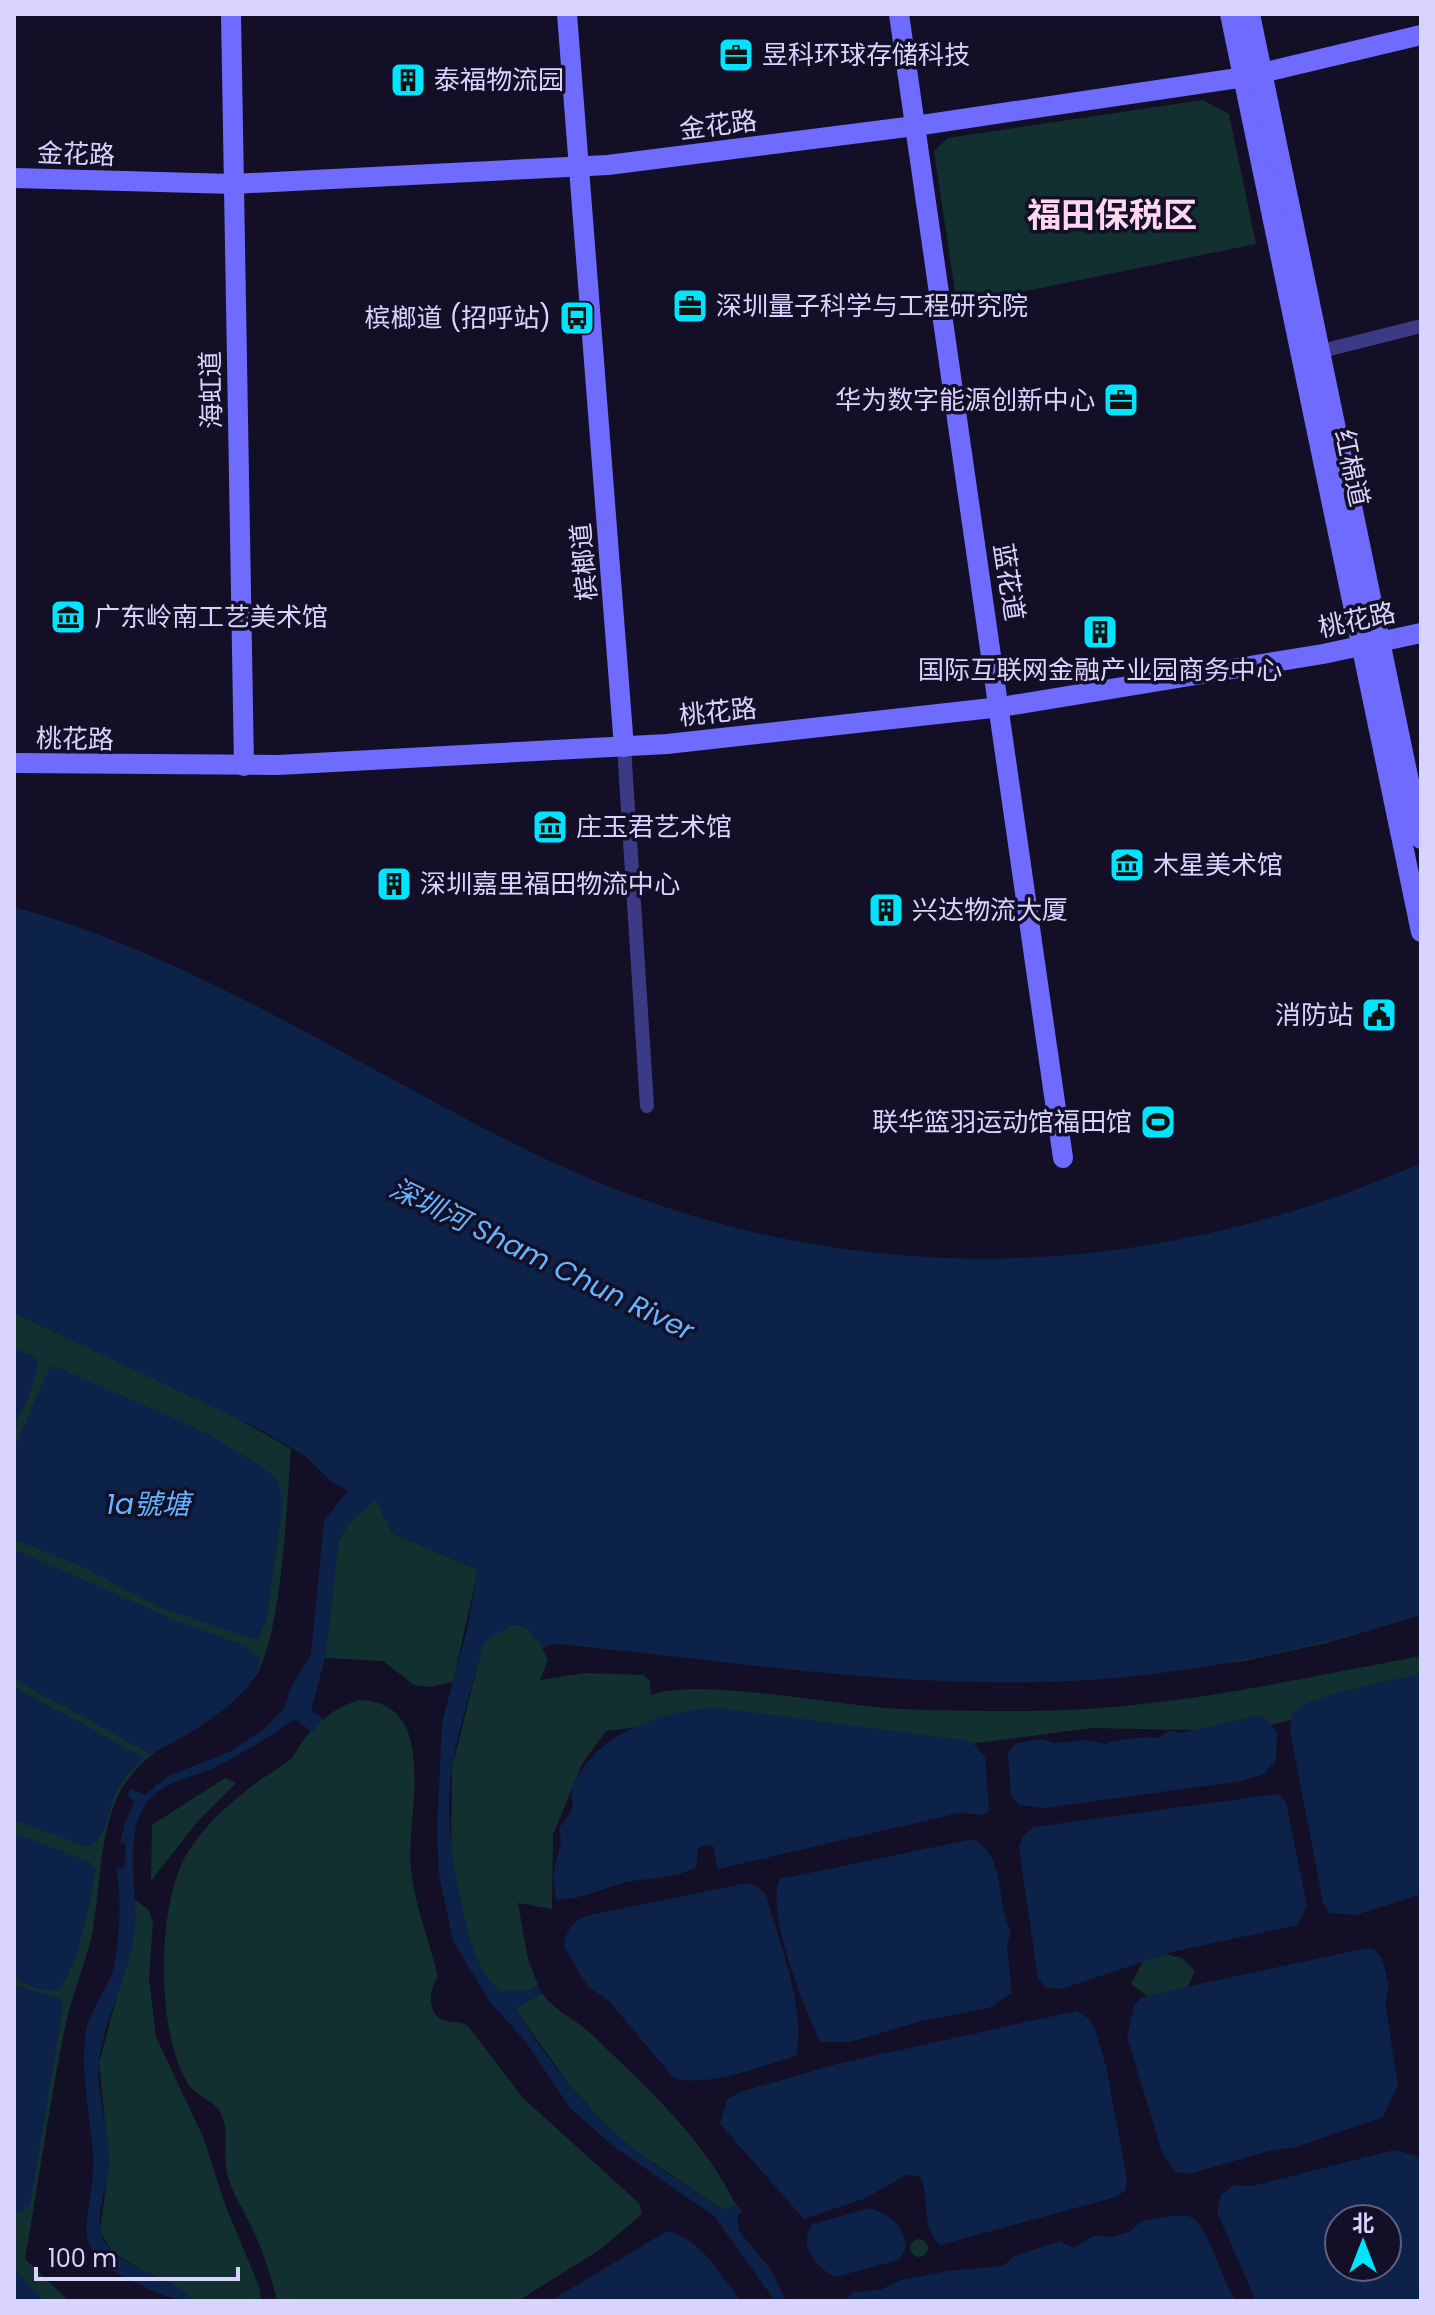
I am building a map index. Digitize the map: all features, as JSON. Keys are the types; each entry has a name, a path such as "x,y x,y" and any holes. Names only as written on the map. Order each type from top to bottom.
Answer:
{"street":[{"name":"海虹道","path":"231,14 244,766"},
{"name":"槟榔道","path":"567,14 624,747 647,1106"},
{"name":"蓝花道","path":"899,14 1001,707 1063,1158"},
{"name":"红棉道","path":"1230,14 1253,75 1372,644 1421,932"},
{"name":"红棉道","path":"1250,14 1253,75"},
{"name":"金花路","path":"14,178 233,184 579,168 915,126 1253,75 1421,35"},
{"path":"1311,354 1421,326"},
{"name":"桃花路","path":"14,763 244,766 624,747 1001,707 1421,633"},
{"name":"红棉道","path":"1372,644 1421,839"}],"green space":[{"path":"1203,100 1229,114 1256,244 957,305 934,151 948,138"},
{"path":"14,1313 221,1409 291,1449 277,1604 263,1662 253,1680 237,1697 158,1750 141,1765 126,1782 110,1818 92,1934 64,2032 25,2259 69,2301 14,2301"},
{"path":"376,1499 392,1533 478,1570 453,1682 430,1687 414,1685 383,1661 325,1658 338,1542 350,1522"},
{"path":"1421,1615 1327,1643 1239,1662 1071,1681 978,1682 828,1672 550,1643 542,1648 548,1660 540,1680 585,1673 643,1675 650,1681 651,1695 699,1689 903,1709 1070,1710 1171,1701 1421,1656 1421,1683 1279,1723 1236,1731 1092,1728 954,1746 673,1723 606,1731 582,1764 553,1835 552,1909 518,1903 528,1959 538,1985 526,1991 500,1991 487,1979 471,1948 451,1859 452,1768 482,1647 488,1638 509,1625"},
{"path":"359,1700 385,1706 402,1720 411,1741 414,1794 411,1870 438,1977 431,1993 433,2011 444,2020 467,2025 524,2099 639,2203 642,2214 601,2249 518,2301 277,2301 259,2244 229,2181 223,2119 210,2101 189,2085 170,2034 165,2001 166,1933 170,1901 189,1850 232,1802 289,1760 320,1722 334,1711"},
{"path":"225,1778 236,1783 197,1822 151,1881 152,1825"},
{"path":"135,1900 148,1909 153,1922 149,1978 156,2037 204,2139 224,2202 260,2289 261,2301 194,2301 113,2253 100,2231 109,2163 99,2063 135,1929"},
{"path":"1149,1950 1182,1958 1195,1971 1183,1997 1161,2006 1131,1984"},
{"path":"542,1993 589,2032 670,2112 707,2157 736,2205 726,2210 715,2205 629,2146 571,2087 518,2013 518,2007"},
{"path":"915,2239 923,2239 928,2248 926,2255 915,2257 910,2252 910,2244"}],"water":[{"name":"深圳河 Sham Chun River","path":"14,907 82,929 213,984 529,1151 638,1198 748,1231 860,1251 973,1259 1086,1253 1199,1236 1311,1205 1421,1163 1421,1615 1248,1659 1160,1673 1070,1681 942,1681 878,1677 557,1643 542,1648 529,1630 516,1624 489,1638 482,1647 455,1752 449,1803 458,1892 479,1963 500,1991 526,1991 538,1985 542,1993 518,2007 518,2013 568,2084 597,2116 650,2161 715,2205 726,2210 736,2205 743,2211 737,2216 739,2231 772,2271 786,2301 775,2301 714,2216 613,2146 570,2108 526,2042 490,2002 453,1941 439,1875 437,1830 442,1722 467,1630 478,1570 392,1533 376,1500 350,1522 338,1542 325,1658 311,1711 323,1718 313,1733 295,1719 228,1761 159,1791 142,1809 137,1824 133,1858 133,1944 99,2061 99,2086 109,2164 100,2210 100,2228 110,2248 120,2257 184,2291 194,2301 166,2296 113,2271 97,2258 89,2244 87,2230 93,2153 85,2081 85,2038 92,2014 114,1966 119,1907 116,1868 124,1869 126,1844 120,1843 125,1822 135,1802 127,1795 131,1788 145,1795 168,1776 229,1752 263,1730 284,1708 291,1687 311,1654 324,1520 348,1491 332,1482 305,1456 259,1429 14,1313"},
{"path":"14,1349 39,1359 30,1395 14,1425"},
{"name":"1a號塘","path":"50,1367 58,1367 199,1430 277,1479 283,1503 266,1622 257,1640 157,1606 78,1565 14,1539 14,1448"},
{"name":"1a號塘","path":"14,1549 177,1621 248,1647 259,1658 256,1672 247,1687 217,1715 151,1754 14,1679"},
{"path":"1421,1673 1421,1894 1356,1915 1329,1913 1323,1903 1290,1731 1293,1714 1301,1706 1315,1700"},
{"path":"14,1687 145,1758 122,1783 103,1831 87,1847 14,1820"},
{"path":"717,1708 971,1741 985,1756 989,1810 984,1815 959,1813 718,1869 713,1846 703,1845 698,1849 696,1867 687,1871 556,1900 553,1874 561,1841 559,1828 571,1810 572,1789 582,1769 596,1753 633,1728 675,1713"},
{"path":"1262,1715 1277,1732 1276,1761 1264,1774 1242,1781 1044,1808 1019,1805 1011,1796 1008,1753 1016,1743 1043,1739 1054,1743 1088,1740 1106,1744 1132,1738 1159,1738 1170,1730 1180,1733"},
{"path":"1278,1794 1286,1802 1307,1905 1298,1925 1172,1952 1061,1989 1046,1988 1038,1979 1019,1848 1023,1836 1034,1827"},
{"path":"14,1833 90,1862 96,1869 76,1954 63,1984 55,1991 32,1987 14,1978"},
{"path":"973,1839 984,1847 996,1868 1011,1931 1007,1945 1012,1993 989,2008 922,2021 850,2042 820,2042 788,1960 777,1913 780,1879"},
{"path":"747,1883 759,1887 767,1897 784,1955 798,2019 796,2056 717,2078 686,2080 673,2077 608,2000 588,1987 564,1947 566,1936 570,1928 585,1916"},
{"path":"1367,1948 1375,1950 1382,1959 1389,1985 1385,2002 1398,2085 1383,2117 1296,2147 1269,2151 1189,2174 1175,2172 1162,2152 1127,2037 1134,2005 1141,1998 1176,1989"},
{"path":"14,1985 60,1999 63,2006 30,2205 21,2212 14,2211"},
{"path":"1076,2011 1088,2018 1095,2029 1106,2066 1127,2179 1126,2190 1116,2197 940,2245 930,2229 919,2176 906,2175 866,2198 804,2219 720,2124 727,2099 740,2092 837,2064"},
{"path":"1394,2150 1421,2157 1421,2301 1256,2301 1217,2212 1221,2195 1234,2185 1252,2186"},
{"path":"870,2208 895,2222 906,2247 899,2260 835,2277 810,2254 807,2239 813,2224"},
{"path":"1189,2216 1197,2222 1236,2301 846,2301 853,2292 880,2290 901,2280 948,2271 1003,2266 1014,2256 1060,2241 1073,2248 1096,2235 1110,2237 1129,2232 1142,2221"},
{"path":"667,2231 700,2249 740,2301 550,2301"},
{"path":"14,2268 44,2301 14,2301"}],"place":[{"name":"昱科环球存储科技","path":"736,55"},
{"name":"泰福物流园","path":"408,80"},
{"name":"深圳量子科学与工程研究院","path":"690,306"},
{"name":"槟榔道 (招呼站)","path":"577,318"},
{"name":"华为数字能源创新中心","path":"1121,400"},
{"name":"广东岭南工艺美术馆","path":"68,617"},
{"name":"国际互联网金融产业园商务中心","path":"1100,632"},
{"name":"庄玉君艺术馆","path":"550,827"},
{"name":"木星美术馆","path":"1127,865"},
{"name":"深圳嘉里福田物流中心","path":"394,884"},
{"name":"兴达物流大厦","path":"886,910"},
{"name":"消防站","path":"1379,1015"},
{"name":"联华篮羽运动馆福田馆","path":"1158,1122"}],"district":[{"name":"福田保税区","path":"1112,215"}]}
